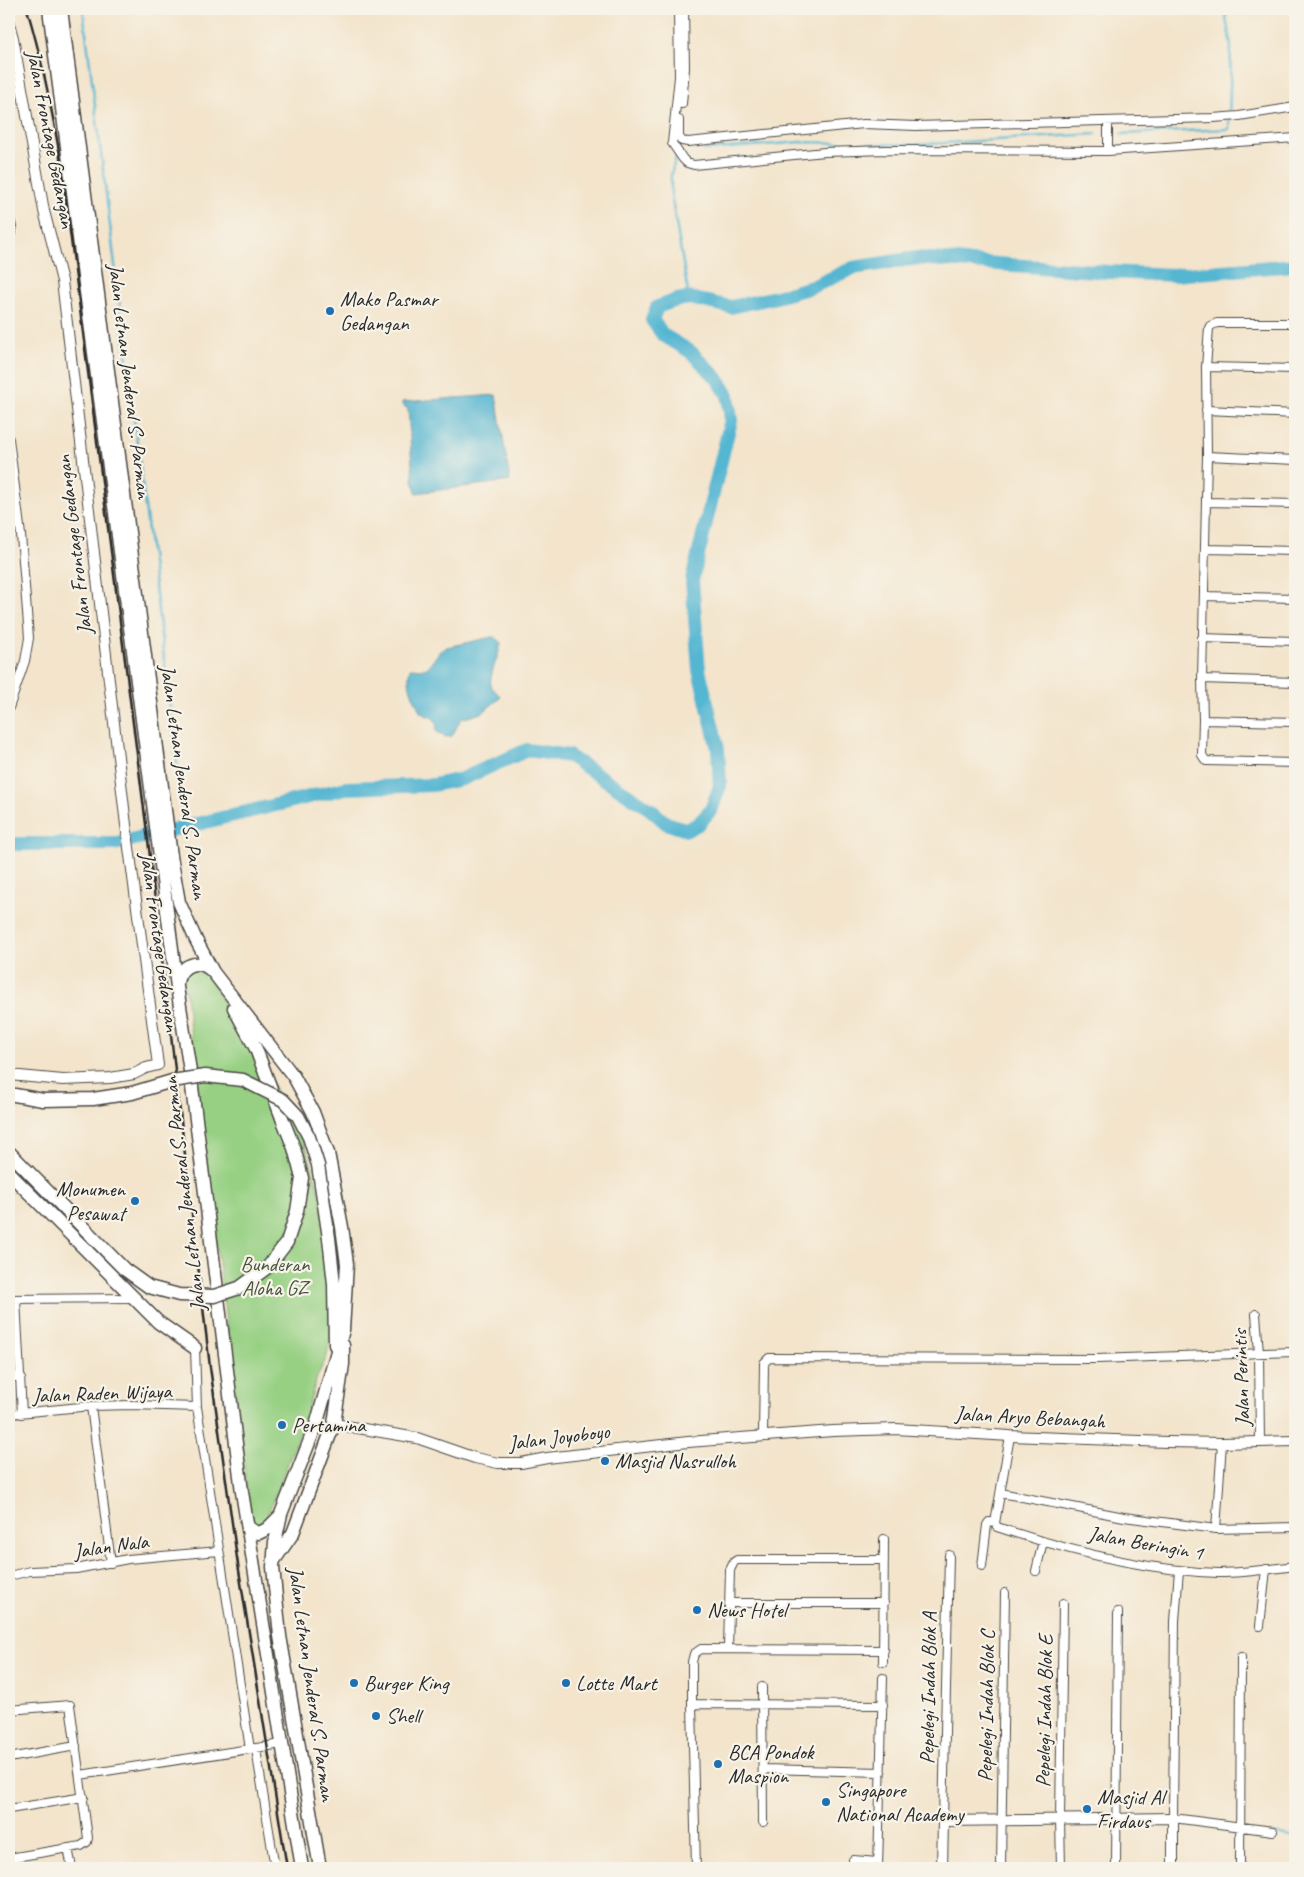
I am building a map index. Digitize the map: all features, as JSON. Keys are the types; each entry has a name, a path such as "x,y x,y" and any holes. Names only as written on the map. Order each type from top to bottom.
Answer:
{"highway":[{"name":"Jalan Letnan Jenderal S. Parman","path":"49,9 162,823"},
{"name":"Jalan Letnan Jenderal S. Parman","path":"61,9 162,823 177,987 190,1071 217,1301 253,1567 302,1868"},
{"name":"Jalan Letnan Jenderal S. Parman","path":"164,841 179,902 196,940 216,976 294,1077 313,1112 328,1153 342,1227 347,1264 344,1330 317,1422 281,1514 275,1542 273,1564 280,1636 320,1868"},
{"path":"9,1152 124,1269 149,1287 178,1295 214,1296 239,1288 268,1266 287,1242 297,1211 302,1178 294,1148 256,1049 216,976 202,964 189,965 179,974 177,987"},
{"path":"9,1094 43,1100 93,1099 132,1093 172,1081 205,1076 242,1080 283,1100 302,1123 309,1137 318,1165 334,1284 335,1358"},
{"path":"9,1173 158,1322 195,1348"},
{"path":"253,1567 254,1557 260,1551 266,1553 273,1564 293,1533 334,1424 343,1364 344,1330"},
{"path":"248,1527 255,1532 264,1532 281,1514"}],"street":[{"path":"678,9 679,83 672,143 678,154 688,163 694,165 825,152 1108,147 1295,138"},
{"path":"684,9 685,82 678,128 679,137 682,141 688,142 864,124 916,126 1108,124 1233,116 1295,107"},
{"name":"Jalan Frontage Gedangan","path":"9,23 44,212 62,281 129,850 158,1065 134,1074 110,1078 63,1080 9,1075"},
{"path":"1108,124 1108,147"},
{"path":"9,216 12,226 9,241"},
{"path":"1295,323 1212,324 1209,328 1206,367 1208,456 1202,638 1202,755 1206,761 1295,763"},
{"path":"1206,367 1295,369"},
{"path":"1206,410 1295,414"},
{"path":"9,438 21,535 29,638 25,661 9,708"},
{"path":"1208,456 1295,460"},
{"path":"1206,502 1295,504"},
{"path":"1205,549 1295,551"},
{"path":"1204,596 1295,598"},
{"path":"1202,638 1295,641"},
{"path":"1202,678 1295,682"},
{"path":"1203,720 1295,722"},
{"path":"22,1414 21,1377 12,1299 134,1298"},
{"name":"Jalan Perintis","path":"1256,1314 1259,1353 1260,1442"},
{"path":"195,1348 197,1407 219,1551 275,1868"},
{"path":"763,1436 764,1363 768,1358 772,1357 1097,1359 1295,1352"},
{"path":"9,1378 21,1377"},
{"path":"91,1406 111,1563"},
{"name":"Jalan Raden Wijaya","path":"9,1414 91,1406 197,1407"},
{"name":"Jalan Joyoboyo","path":"334,1424 417,1438 475,1458 498,1463 521,1463 627,1448 763,1436"},
{"name":"Jalan Aryo Bebangah","path":"763,1436 896,1429 1010,1436 1222,1443 1295,1441"},
{"path":"982,1566 987,1525 990,1522 995,1524 1010,1436"},
{"path":"1216,1529 1222,1443"},
{"path":"1001,1493 1124,1517 1216,1529 1295,1527"},
{"name":"Jalan Beringin 1","path":"995,1524 1043,1541 1120,1560 1179,1570 1220,1573 1295,1566"},
{"path":"883,1662 884,1539"},
{"path":"1036,1571 1043,1541"},
{"name":"Jalan Nala","path":"9,1576 30,1571 76,1569 128,1560 219,1551"},
{"name":"Pepelegi Indah Blok A","path":"943,1821 948,1555"},
{"path":"728,1649 730,1570 737,1560 884,1560"},
{"path":"1260,1626 1266,1569"},
{"path":"1173,1868 1175,1621 1179,1570"},
{"name":"Pepelegi Indah Blok C","path":"1001,1868 1005,1593"},
{"path":"729,1603 884,1603"},
{"name":"Pepelegi Indah Blok E","path":"1061,1868 1063,1603"},
{"path":"1116,1868 1118,1612"},
{"path":"696,1868 692,1704 692,1662 694,1654 701,1649 884,1650"},
{"path":"1240,1868 1241,1657"},
{"path":"853,1860 878,1865 883,1678"},
{"path":"762,1687 763,1822"},
{"path":"692,1704 883,1705"},
{"path":"9,1710 70,1705 84,1797 88,1838 84,1844 9,1858"},
{"path":"80,1775 282,1744"},
{"path":"9,1758 76,1746"},
{"path":"763,1770 881,1772"},
{"path":"9,1810 84,1797"},
{"path":"942,1868 943,1821 1173,1818 1273,1831"},
{"path":"68,1848 72,1868"}],"green space":[{"name":"Bunderan Aloha GZ","path":"203,969 211,979 304,1140 321,1197 332,1327 327,1356 317,1377 303,1425 265,1521 258,1524 250,1516 184,979 190,970"}],"water":[{"path":"496,395 510,481 416,493 413,480 408,409 402,405 402,402"},
{"path":"492,637 501,642 491,685 501,697 482,713 461,719 452,736 445,737 436,731 437,723 433,718 421,713 410,686 410,668 425,669 440,651 447,647"}],"waterway":[{"path":"83,9 185,827"},
{"path":"1121,134 1229,129 1231,45 1226,18 1227,9"},
{"path":"704,150 801,142 912,145 1096,134"},
{"path":"676,156 671,175 671,194 689,298"},
{"path":"9,844 114,844 346,788 433,785 462,779 527,750 569,756 650,809 666,823 687,830 698,824 711,810 720,786 718,749 699,670 692,580 731,420 728,395 716,377 691,352 663,335 652,320 657,307 689,298 731,307 812,287 853,268 917,258 1174,275 1295,265"},
{"path":"1266,1834 1295,1837"}],"railway":[{"path":"27,9 47,88 62,169 148,840 210,1367 237,1558 287,1868"}],"place":[{"name":"Mako Pasmar Gedangan","path":"330,311"},
{"name":"Monumen Pesawat","path":"135,1201"},
{"name":"Pertamina","path":"282,1425"},
{"name":"Masjid Nasrulloh","path":"605,1461"},
{"name":"News Hotel","path":"697,1610"},
{"name":"Burger King","path":"354,1683"},
{"name":"Lotte Mart","path":"566,1683"},
{"name":"Shell","path":"376,1716"},
{"name":"BCA Pondok Maspion","path":"718,1764"},
{"name":"Singapore National Academy","path":"826,1802"},
{"name":"Masjid Al Firdaus","path":"1087,1809"}]}
